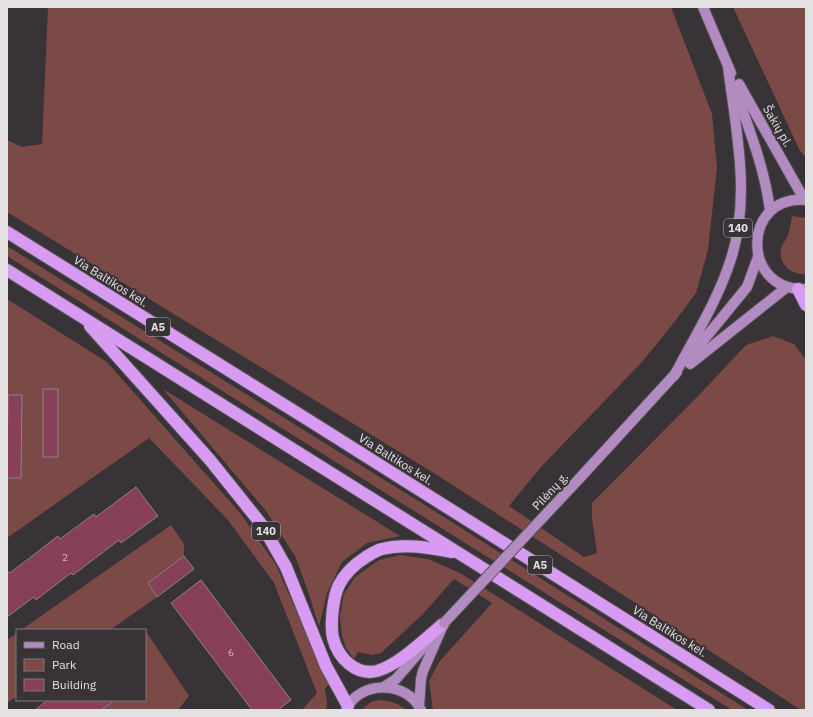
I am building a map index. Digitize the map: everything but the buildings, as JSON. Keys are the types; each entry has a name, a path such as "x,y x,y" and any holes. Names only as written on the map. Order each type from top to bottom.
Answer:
{"highway":[{"name":"Via Baltikos kel.","path":"7,232 769,710"},
{"name":"A5","path":"7,270 709,710"},
{"path":"797,289 806,305"},
{"name":"140","path":"80,315 210,460 262,525 286,567 326,666 347,708"},
{"name":"140","path":"444,623 399,660 377,671 366,671 355,669 343,658 333,639 332,612 339,585 354,565 381,549 400,546 428,547 459,553"}],"main road":[{"name":"Šakių pl.","path":"703,7 728,67 761,168 770,212"},
{"name":"Šakių pl.","path":"728,67 805,200"},
{"name":"140","path":"674,376 713,304 732,259 739,227 741,171 728,67"},
{"path":"797,289 778,283 769,276 762,267 758,257 757,238 759,228 770,212 786,202 805,200"},
{"name":"Pilėnų g.","path":"384,687 396,679 444,623 674,376 747,287 758,257"},
{"name":"Pilėnų g.","path":"674,376 797,289"},
{"name":"Pilėnų g.","path":"420,708 421,679 423,671 444,623"},
{"path":"347,708 357,696 370,689 384,687 397,689 410,696 420,708"}],"green space":[{"path":"48,7 671,7 712,114 717,168 708,250 696,293 642,362 541,467 509,506 584,557 597,553 592,518 592,503 701,393 746,345 773,336 794,344 806,360 806,710 801,710 437,475 7,212 7,140 22,147 42,144"},
{"path":"733,7 806,7 806,157 800,151"},
{"path":"792,216 806,218 806,274 791,271 782,260 781,249 788,235"},
{"path":"7,246 428,507 748,710 732,710 7,256"},
{"path":"7,299 107,362 241,514 276,565 329,685 325,688 327,703 326,710 302,710 317,693 274,583 228,520 149,438 7,538"},
{"path":"163,389 400,536 367,543 342,562 327,593 319,627 295,556 266,511"},
{"path":"171,525 184,544 184,556 148,583 157,597 111,629 22,629"},
{"path":"400,555 428,559 460,573 677,710 433,710 429,681 439,662 492,603 454,579 423,614 381,653 372,655 358,652 354,659 346,648 342,636 340,616 344,594 355,577 379,560"},
{"path":"146,632 189,696 178,710 101,710 114,701 146,701"},
{"path":"16,634 16,697 7,703 7,640"},
{"path":"380,700 394,703 406,710 361,710 371,702"}]}
